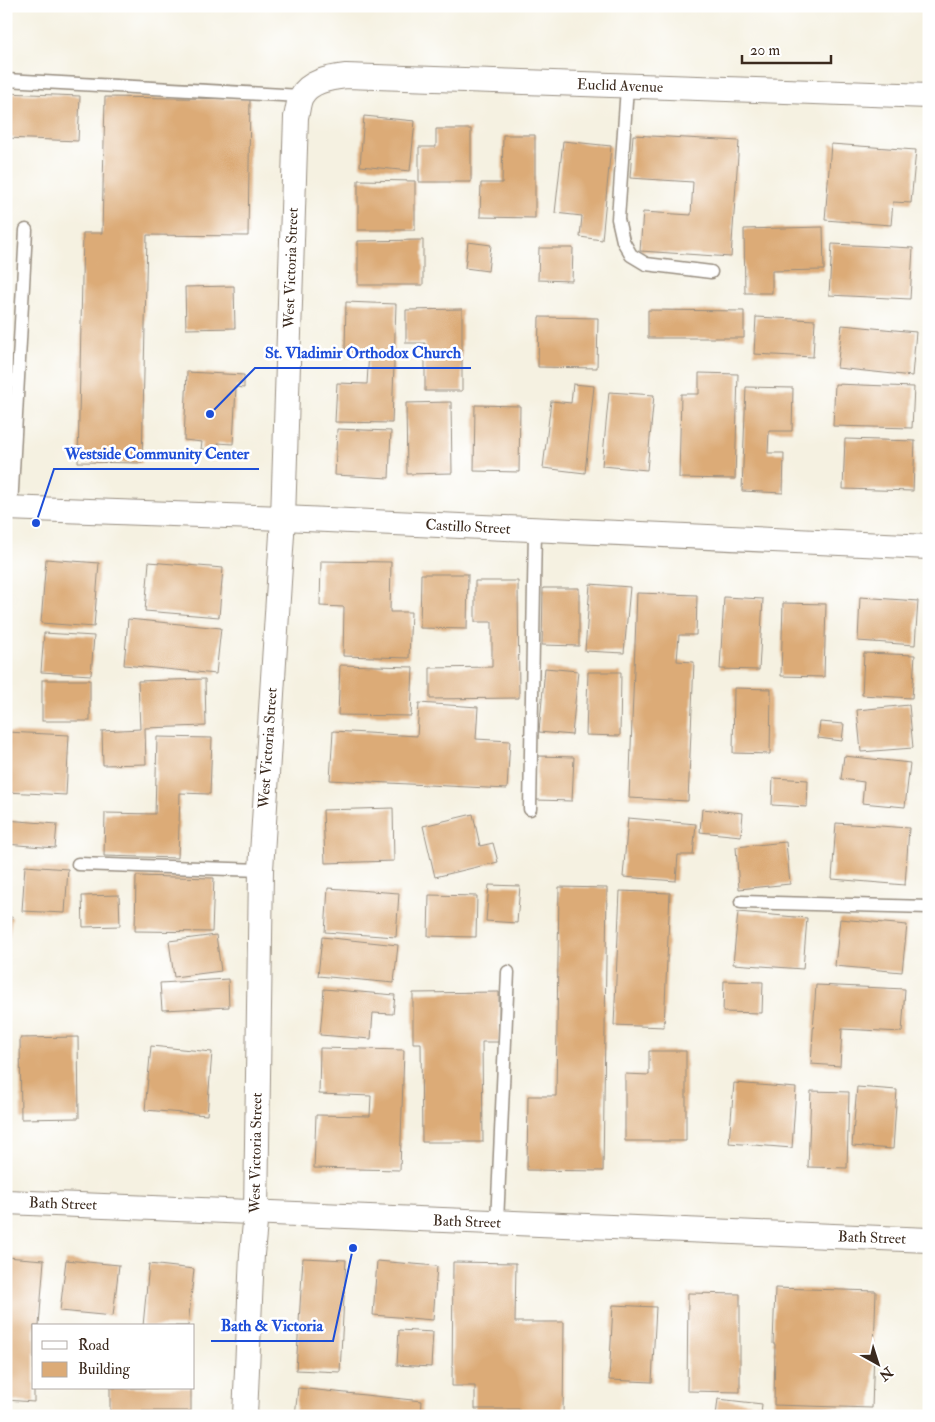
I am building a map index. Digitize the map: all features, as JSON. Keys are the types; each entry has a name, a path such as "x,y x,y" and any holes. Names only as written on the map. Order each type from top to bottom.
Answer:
{"street":[{"name":"Euclid Avenue","path":"307,90 328,78 346,76 929,96"},
{"name":"West Victoria Street","path":"245,1416 252,1254 256,1213 261,870 283,518 296,116 307,90"},
{"name":"Castillo Street","path":"8,508 283,518 929,547"},
{"name":"Bath Street","path":"6,1202 929,1240"}],"lane":[{"path":"6,80 307,90"},
{"path":"627,87 618,219 623,241 632,255 646,264 711,272"},
{"path":"8,508 26,230"},
{"path":"530,809 535,530"},
{"path":"78,864 261,870"},
{"path":"740,902 929,907"},
{"path":"497,1223 508,972"}],"building":[{"path":"6,93 80,96 78,141 6,138"},
{"path":"105,97 250,99 248,236 147,235 142,463 78,462 83,233 102,233"},
{"path":"364,116 415,121 410,171 360,166"},
{"path":"436,129 471,129 471,182 419,182 419,147 436,147"},
{"path":"503,135 535,135 535,218 480,217 481,183 502,183"},
{"path":"633,135 739,141 731,257 640,251 643,212 691,215 693,182 630,178"},
{"path":"563,141 611,146 602,240 580,237 582,216 555,213"},
{"path":"831,144 916,150 911,203 893,202 891,225 825,220"},
{"path":"358,180 415,181 415,230 358,230"},
{"path":"823,227 824,270 772,271 772,293 745,293 744,229"},
{"path":"423,240 423,285 358,285 358,241"},
{"path":"468,242 491,245 488,271 465,268"},
{"path":"832,244 913,248 910,299 829,295"},
{"path":"539,248 573,248 572,281 538,280"},
{"path":"234,286 235,328 186,329 185,287"},
{"path":"346,302 396,304 392,423 335,422 337,383 367,384 369,351 345,350"},
{"path":"462,309 462,391 425,391 425,343 406,343 406,310"},
{"path":"648,310 744,311 744,338 648,338"},
{"path":"539,317 598,318 597,368 538,367"},
{"path":"756,317 815,320 813,357 754,354"},
{"path":"842,325 916,332 912,376 837,368"},
{"path":"187,372 244,375 244,388 236,387 233,444 218,443 217,450 201,449 202,442 184,440"},
{"path":"699,373 738,374 735,479 679,478 681,394 699,394"},
{"path":"573,384 594,386 585,473 543,468 551,401 571,403"},
{"path":"835,384 914,387 912,428 833,426"},
{"path":"746,387 793,388 792,431 769,431 768,453 784,453 783,493 742,491"},
{"path":"609,392 654,395 647,470 602,466"},
{"path":"451,402 452,473 407,474 406,403"},
{"path":"475,405 520,406 519,472 474,471"},
{"path":"337,429 391,431 389,478 335,475"},
{"path":"845,439 915,441 913,491 843,489"},
{"path":"46,559 99,563 94,627 41,623"},
{"path":"321,561 391,562 390,612 411,612 409,658 343,656 344,607 320,606"},
{"path":"149,562 223,568 219,617 145,611"},
{"path":"421,574 468,574 467,629 420,628"},
{"path":"475,581 518,581 519,698 430,699 430,668 492,667 492,622 475,622"},
{"path":"590,584 630,587 624,653 585,651"},
{"path":"543,588 579,588 579,646 542,645"},
{"path":"637,593 697,595 696,635 679,635 677,661 694,662 688,801 629,798"},
{"path":"724,597 763,599 759,670 720,669"},
{"path":"860,597 918,601 915,645 858,641"},
{"path":"783,603 826,604 824,677 781,676"},
{"path":"128,619 221,628 216,674 124,665"},
{"path":"44,633 94,636 91,675 41,672"},
{"path":"864,653 915,655 912,698 862,695"},
{"path":"340,665 413,667 411,716 338,715"},
{"path":"545,668 578,671 572,735 539,732"},
{"path":"588,672 621,672 620,736 586,735"},
{"path":"205,679 206,726 145,728 146,764 103,765 102,731 140,729 138,681"},
{"path":"42,680 90,680 90,721 42,721"},
{"path":"734,688 771,689 770,754 733,753"},
{"path":"419,703 478,707 476,739 510,741 507,789 330,780 333,731 417,736"},
{"path":"909,705 913,748 861,752 857,710"},
{"path":"820,722 844,724 842,741 818,738"},
{"path":"6,732 69,735 66,795 6,792"},
{"path":"157,737 212,738 210,794 180,793 178,858 104,856 105,813 155,814"},
{"path":"538,756 574,757 572,801 536,800"},
{"path":"844,756 910,763 905,807 862,803 864,782 841,779"},
{"path":"773,778 808,780 807,807 772,805"},
{"path":"393,808 394,861 325,863 323,810"},
{"path":"702,809 743,813 741,836 700,832"},
{"path":"473,814 480,846 493,843 498,862 435,877 423,826"},
{"path":"628,818 696,824 693,855 678,855 676,881 623,877"},
{"path":"6,820 57,824 55,848 6,844"},
{"path":"836,823 909,828 905,885 832,879"},
{"path":"786,842 790,884 739,889 736,847"},
{"path":"25,866 68,869 65,913 22,911"},
{"path":"136,876 214,878 212,932 135,931"},
{"path":"489,885 520,886 517,923 486,921"},
{"path":"559,887 607,888 603,1171 527,1170 528,1096 556,1096"},
{"path":"328,888 399,893 396,937 325,932"},
{"path":"620,891 670,893 664,1027 614,1025"},
{"path":"119,895 120,926 83,927 82,896"},
{"path":"429,895 477,896 476,937 428,936"},
{"path":"738,912 807,918 803,969 733,964"},
{"path":"6,917 12,917 7,951 6,951"},
{"path":"840,919 907,925 902,972 835,966"},
{"path":"216,935 221,971 174,977 169,941"},
{"path":"322,937 398,945 394,983 318,976"},
{"path":"228,979 229,1007 162,1010 160,983"},
{"path":"724,981 763,982 762,1013 723,1012"},
{"path":"816,985 905,989 902,1032 842,1029 840,1066 811,1064"},
{"path":"324,989 395,995 393,1014 373,1013 371,1039 320,1035"},
{"path":"499,992 499,1042 482,1042 483,1142 422,1142 421,1043 413,1043 413,993"},
{"path":"78,1037 79,1118 21,1119 20,1038"},
{"path":"151,1046 212,1052 207,1115 145,1110"},
{"path":"320,1048 404,1050 400,1170 314,1168 316,1115 370,1116 371,1096 319,1094"},
{"path":"649,1051 686,1051 686,1141 625,1141 625,1074 649,1075"},
{"path":"734,1083 796,1088 792,1148 729,1143"},
{"path":"857,1087 897,1090 893,1149 852,1146"},
{"path":"811,1091 849,1092 847,1168 808,1167"},
{"path":"6,1257 44,1260 39,1324 32,1324 32,1390 34,1390 34,1402 6,1400"},
{"path":"303,1258 346,1260 340,1372 296,1370"},
{"path":"66,1260 119,1265 113,1316 60,1311"},
{"path":"377,1261 437,1266 433,1320 373,1315"},
{"path":"453,1262 516,1263 515,1322 564,1322 563,1416 519,1416 519,1409 475,1409 475,1386 452,1386"},
{"path":"149,1264 194,1269 188,1324 143,1324"},
{"path":"775,1288 876,1291 872,1408 774,1405 775,1344 773,1344"},
{"path":"688,1293 740,1294 740,1392 687,1391"},
{"path":"613,1305 656,1307 652,1382 609,1380"},
{"path":"399,1330 433,1332 431,1367 397,1365"},
{"path":"298,1388 422,1401 421,1416 295,1416"},
{"path":"110,1390 191,1390 191,1411 110,1411"},
{"path":"718,1399 762,1404 761,1416 716,1416"},
{"path":"791,1412 819,1414 819,1416 791,1416"}],"place":[{"name":"St. Vladimir Orthodox Church","path":"210,414"},
{"name":"Westside Community Center","path":"36,523"},
{"name":"Bath & Victoria","path":"353,1248"}]}
